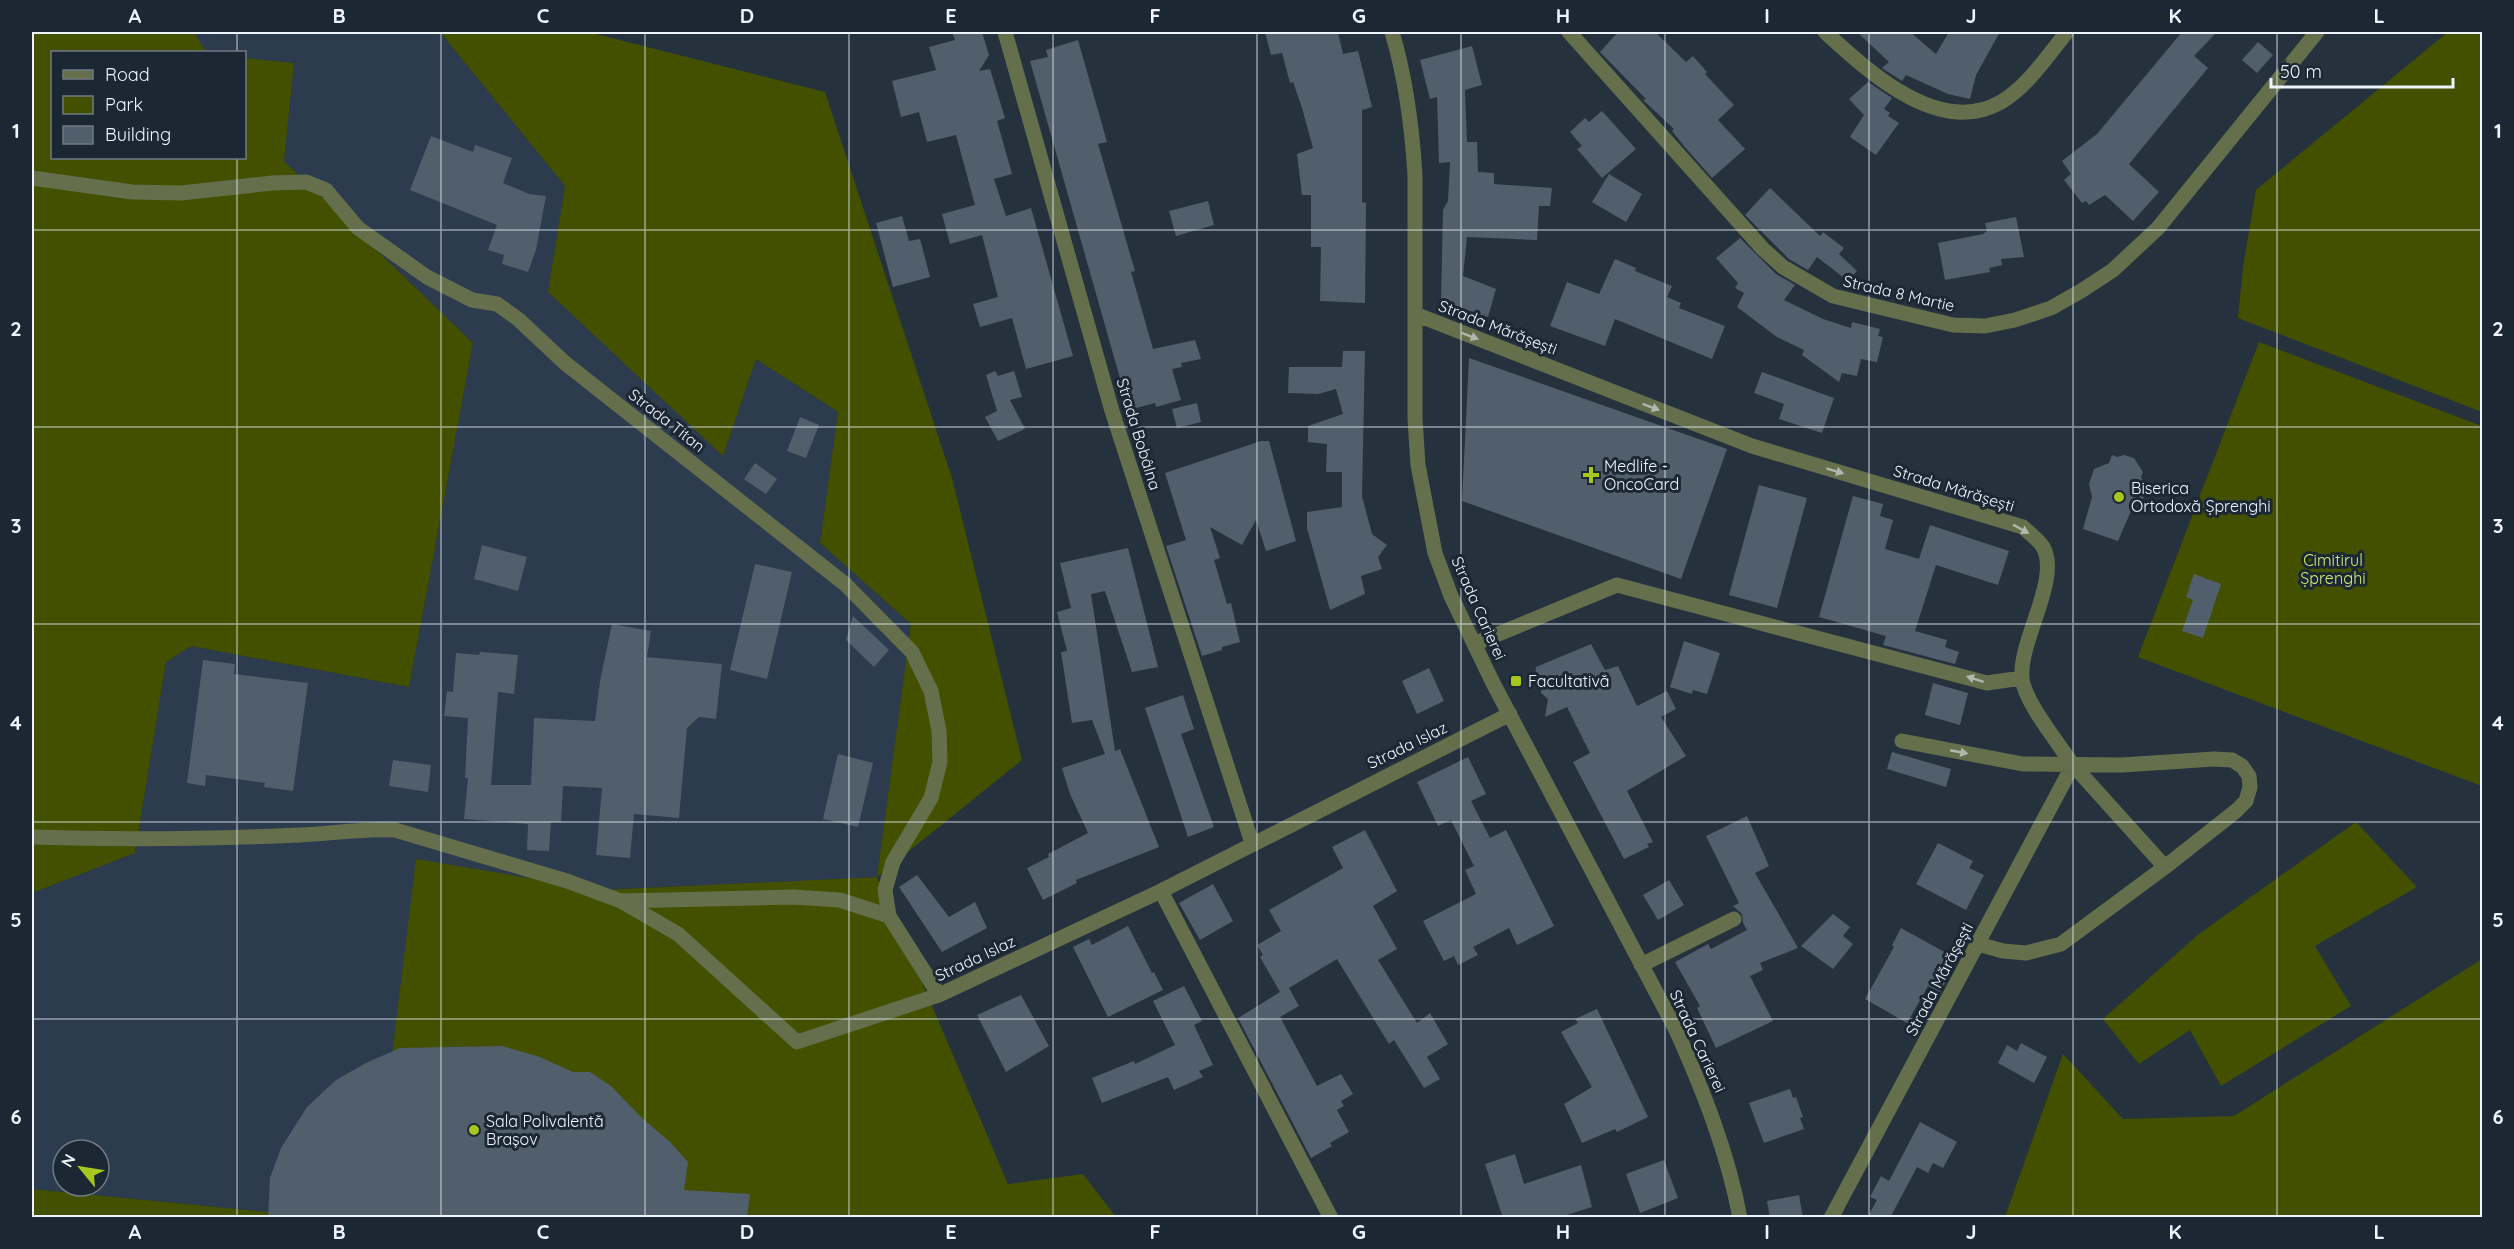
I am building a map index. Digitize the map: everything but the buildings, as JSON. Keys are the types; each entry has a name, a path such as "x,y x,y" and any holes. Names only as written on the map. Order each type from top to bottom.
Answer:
{"street":[{"name":"Strada Bobâlna","path":"1005,32 1112,411 1252,843"},
{"name":"Strada Carierei","path":"1392,32 1407,86 1413,135 1415,175 1414,419 1418,465 1435,553 1451,596 1474,644 1676,1030 1699,1081 1724,1151 1737,1217"},
{"name":"Strada 8 Martie","path":"1569,32 1763,249 1783,267 1833,296 1953,325 1985,326 2015,320 2051,308 2113,270 2158,228 2317,32"},
{"path":"1826,32 1870,72 1910,98 1945,111 1973,112 2001,102 2026,81 2067,32"},
{"name":"Strada Titan","path":"32,178 132,192 181,193 273,183 306,182 326,190 358,228 428,278 472,300 497,304 518,319 565,363 845,584 912,652 931,691 939,731 940,762 931,798 893,862 885,890 889,916 939,996"},
{"name":"Strada Mărășești","path":"1415,314 1752,446 2023,527 2043,547 2049,570 2022,662 2022,678"},
{"path":"1474,644 1617,585 1987,683 2022,678 2026,694 2073,765 2165,867"},
{"name":"Strada Islaz","path":"621,901 678,934 730,978 797,1042 939,996 1161,891 1510,714"},
{"path":"1902,741 2023,764 2122,765 2232,759 2242,766 2248,776 2250,787 2246,801 2165,867 2061,944 2026,953 2003,951 1978,944"},
{"name":"Strada Mărășești","path":"1831,1218 2073,765"},
{"path":"32,837 114,839 301,835 370,828 395,830 567,881 621,901 792,897 840,900 889,916"},
{"path":"1161,891 1331,1218"},
{"path":"1641,965 1734,919"}],"shaded area":[{"path":"194,32 440,32 565,186 549,292 723,455 756,359 838,412 820,543 911,624 877,877 600,890 372,1217 320,1217 111,1197 111,1138 51,1138 51,1191 32,1189 32,893 135,853 166,662 191,646 409,687 473,343 284,161 294,63 246,58 246,51 205,51"}],"green space":[{"path":"32,32 194,32 205,51 51,51 51,159 246,159 246,58 294,63 284,161 473,343 409,687 191,646 166,662 135,853 32,893"},
{"path":"440,32 588,32 825,92 952,478 1022,760 877,877 911,624 820,543 838,412 756,359 723,456 548,292 565,186"},
{"path":"2448,32 2482,32 2482,412 2238,318 2243,267 2256,190"},
{"name":"Cimitirul Șprenghi","path":"2259,342 2482,426 2482,786 2138,657"},
{"path":"2356,822 2417,887 2315,946 2351,1006 2221,1086 2190,1030 2139,1064 2103,1019 2199,934"},
{"path":"416,859 600,890 877,877 1008,1184 1083,1174 1116,1217 372,1218"},
{"path":"2482,959 2482,1217 2005,1217 2063,1054 2123,1119 2234,1116"},
{"path":"32,1189 51,1191 51,1198 111,1197 320,1217 32,1217"}],"place":[{"name":"Medlife - OncoCard","path":"1591,475"},
{"name":"Biserica Ortodoxă Șprenghi","path":"2119,497"},
{"name":"Facultativă","path":"1516,681"},
{"name":"Sala Polivalentă Brașov","path":"474,1130"}]}
